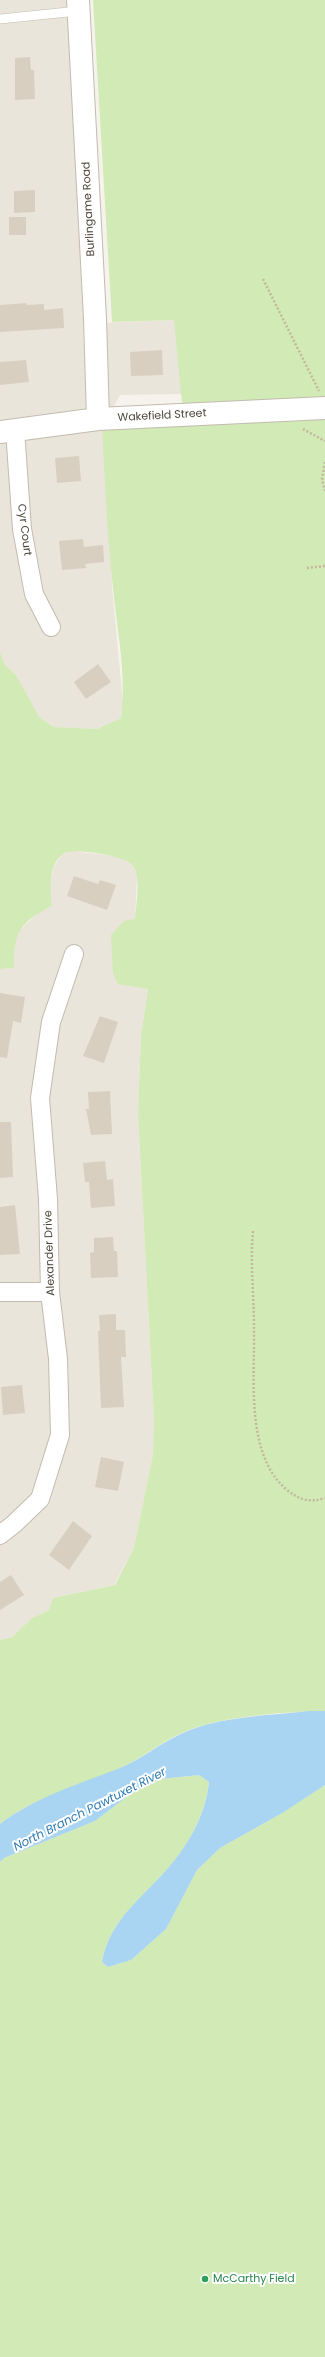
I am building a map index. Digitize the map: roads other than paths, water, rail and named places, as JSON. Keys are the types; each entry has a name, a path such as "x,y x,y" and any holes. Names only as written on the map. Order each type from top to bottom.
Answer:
{"street":[{"name":"Burlingame Road","path":"78,5 95,318 98,419"},
{"name":"Wakefield Street","path":"8,431 98,419 315,409"},
{"name":"Cyr Court","path":"8,431 22,529 34,594 51,627"},
{"name":"Alexander Drive","path":"0,1535 14,1524 40,1498 60,1436 58,1358 50,1292 48,1199 40,1098 51,1022 74,954"},
{"path":"0,1292 50,1292"}],"lane":[{"path":"0,19 78,5"}],"water":[{"name":"North Branch Pawtuxet River","path":"308,1711 325,1711 325,1785 284,1812 220,1848 197,1870 166,1929 131,1960 108,1967 102,1962 106,1946 121,1920 130,1908 173,1862 192,1834 205,1804 209,1782 199,1775 160,1779 133,1792 95,1821 4,1858 0,1862 0,1824 41,1799 124,1766 176,1736 200,1727 245,1717"}],"place":[{"name":"McCarthy Field","path":"205,2279"}]}
